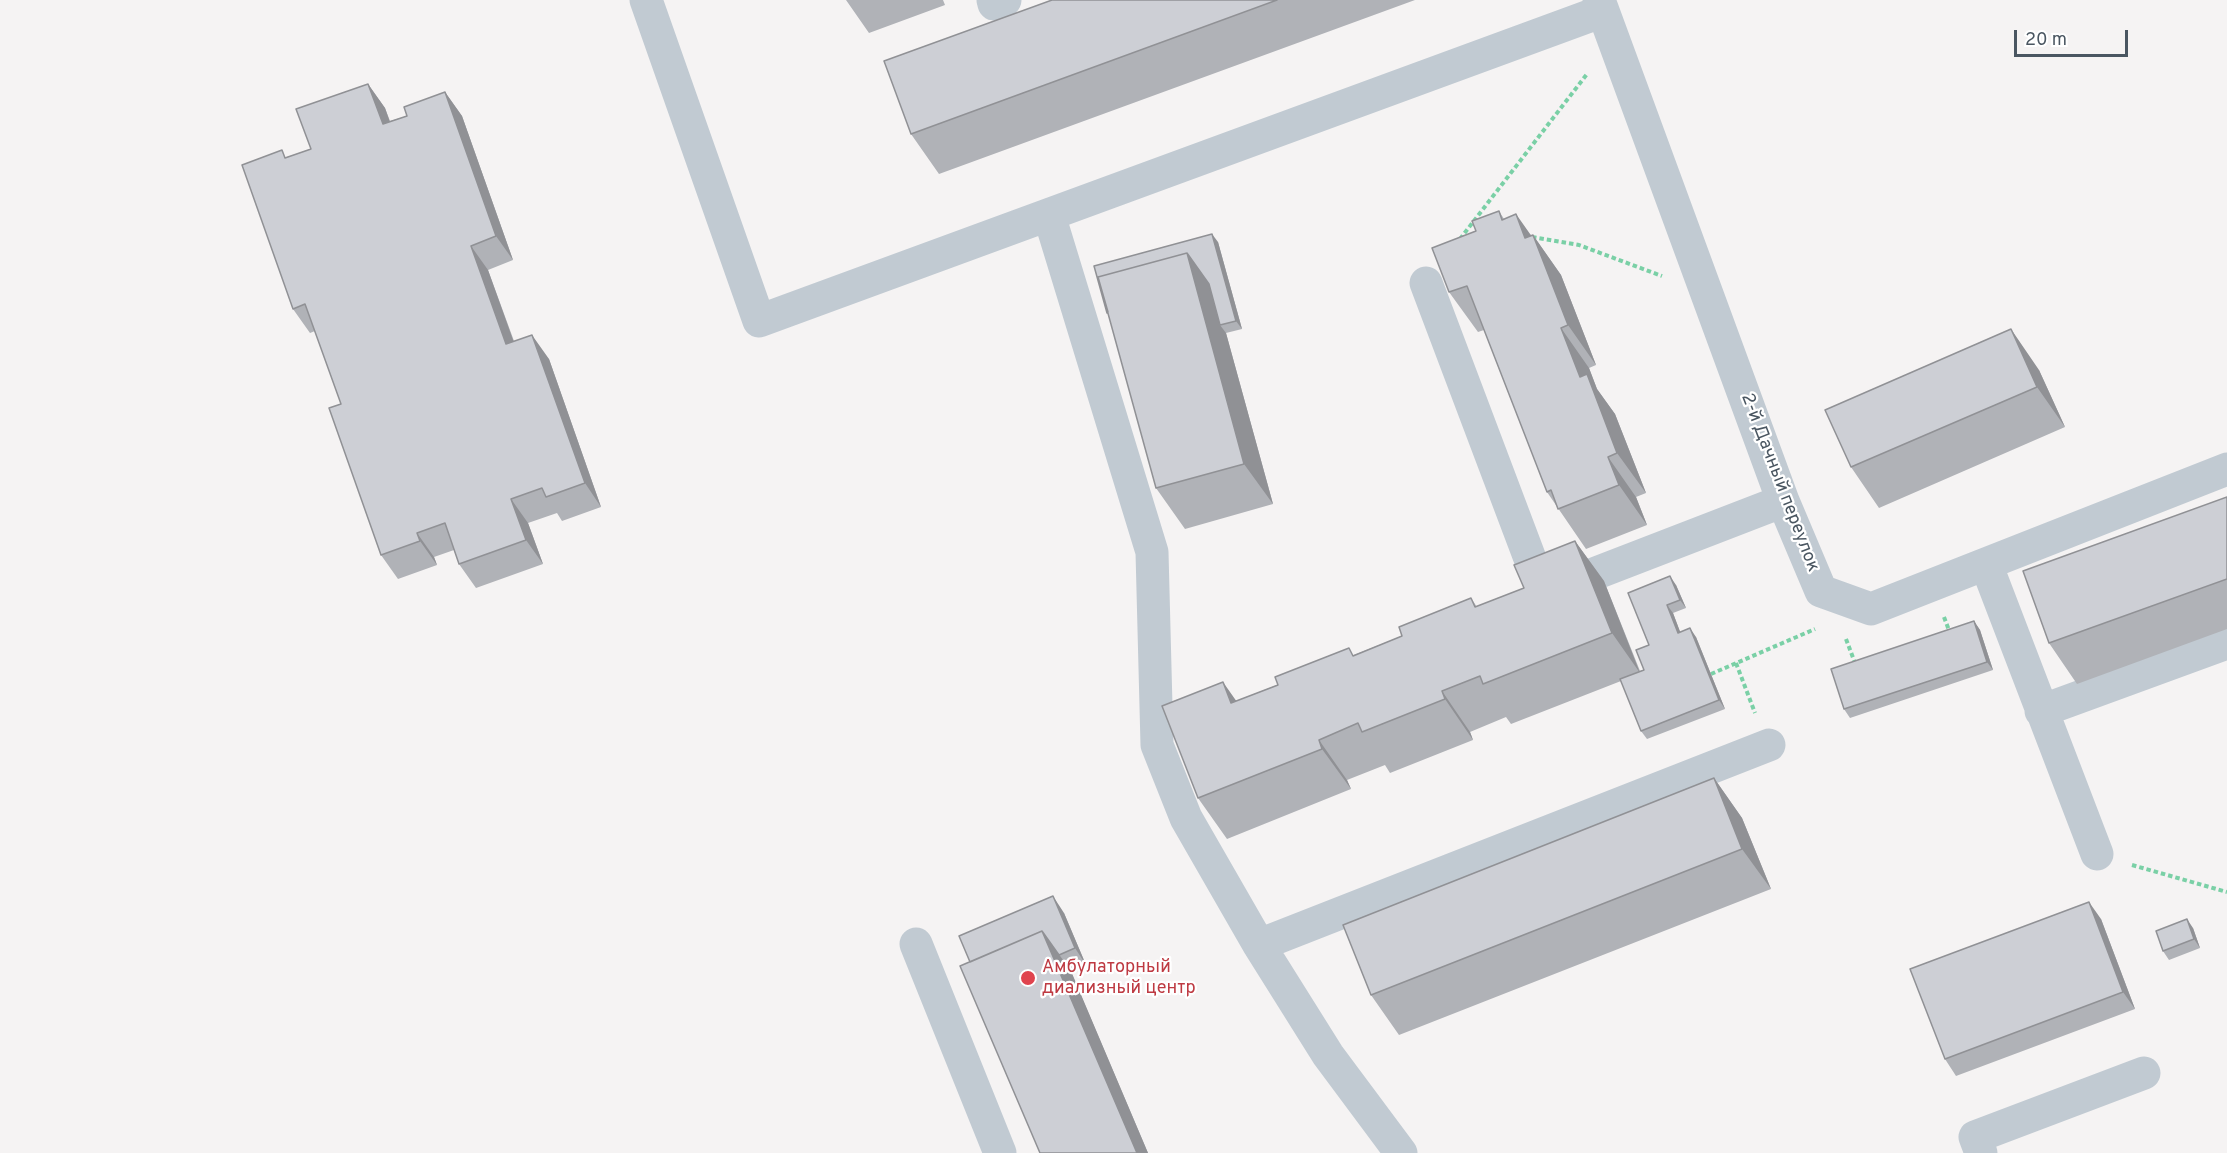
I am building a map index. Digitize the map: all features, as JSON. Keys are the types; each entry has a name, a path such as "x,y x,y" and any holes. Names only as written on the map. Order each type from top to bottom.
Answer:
{"street":[{"path":"646,0 759,321 1049,215 1601,6"},
{"path":"993,0 994,4 1005,0"},
{"name":"2-й Дачный переулок","path":"1601,6 1783,501 1821,591 1871,609 2227,469"},
{"path":"1049,215 1152,552 1157,745 1186,818 1259,945 1328,1054 1401,1153"},
{"path":"1426,283 1532,598 1783,501"},
{"path":"1986,564 2097,854"},
{"path":"2041,711 2227,643"},
{"path":"1157,745 1190,732"},
{"path":"1259,945 1769,745"},
{"path":"916,944 1000,1153"},
{"path":"1981,1153 1975,1137 2144,1073"}],"path":[{"path":"1426,283 1590,70"},
{"path":"1470,225 1481,227"},
{"path":"1525,235 1579,245 1666,278"},
{"path":"1711,674 1824,625"},
{"path":"1939,635 1958,629"},
{"path":"1843,630 1858,671"},
{"path":"1846,668 1866,660"},
{"path":"1736,663 1769,745"},
{"path":"2097,854 2227,892"}],"building":[{"path":"1052,0 1277,0 911,134 884,61"},
{"path":"368,84 383,124 407,116 404,107 445,92 496,236 471,246 506,344 532,335 585,483 546,497 542,488 511,499 526,540 459,564 445,523 417,533 420,541 381,555 329,408 341,404 305,304 293,309 242,165 282,150 285,158 311,149 296,109"},
{"path":"1499,211 1502,220 1516,214 1525,238 1533,235 1568,325 1561,328 1580,377 1587,374 1617,453 1608,457 1619,485 1558,509 1551,490 1547,492 1467,286 1449,292 1432,248 1476,231 1472,221"},
{"path":"1212,234 1236,321 1220,325 1209,284 1187,253 1098,277 1107,313 1094,266"},
{"path":"1187,253 1244,464 1156,488 1098,277"},
{"path":"2011,329 2037,387 1851,467 1825,410"},
{"path":"2227,497 2227,579 2049,643 2023,571"},
{"path":"1575,541 1612,633 1483,684 1480,676 1442,691 1445,699 1362,732 1358,723 1319,740 1322,749 1198,798 1162,706 1223,682 1231,703 1278,685 1275,677 1349,648 1353,656 1402,636 1399,627 1471,598 1475,607 1524,588 1514,565"},
{"path":"1670,576 1680,600 1667,605 1678,633 1690,628 1719,700 1641,731 1620,679 1644,670 1636,650 1649,645 1628,593"},
{"path":"1974,621 1987,662 1844,709 1831,669"},
{"path":"1714,778 1742,849 1371,995 1343,925"},
{"path":"1053,896 1075,948 1059,955 1042,931 970,962 959,936"},
{"path":"2089,902 2123,992 1945,1059 1910,969"},
{"path":"2187,919 2194,939 2163,951 2156,931"},
{"path":"1042,931 1137,1153 1040,1153 960,966"}],"place":[{"name":"Амбулаторный диализный центр","path":"1028,978"}]}
